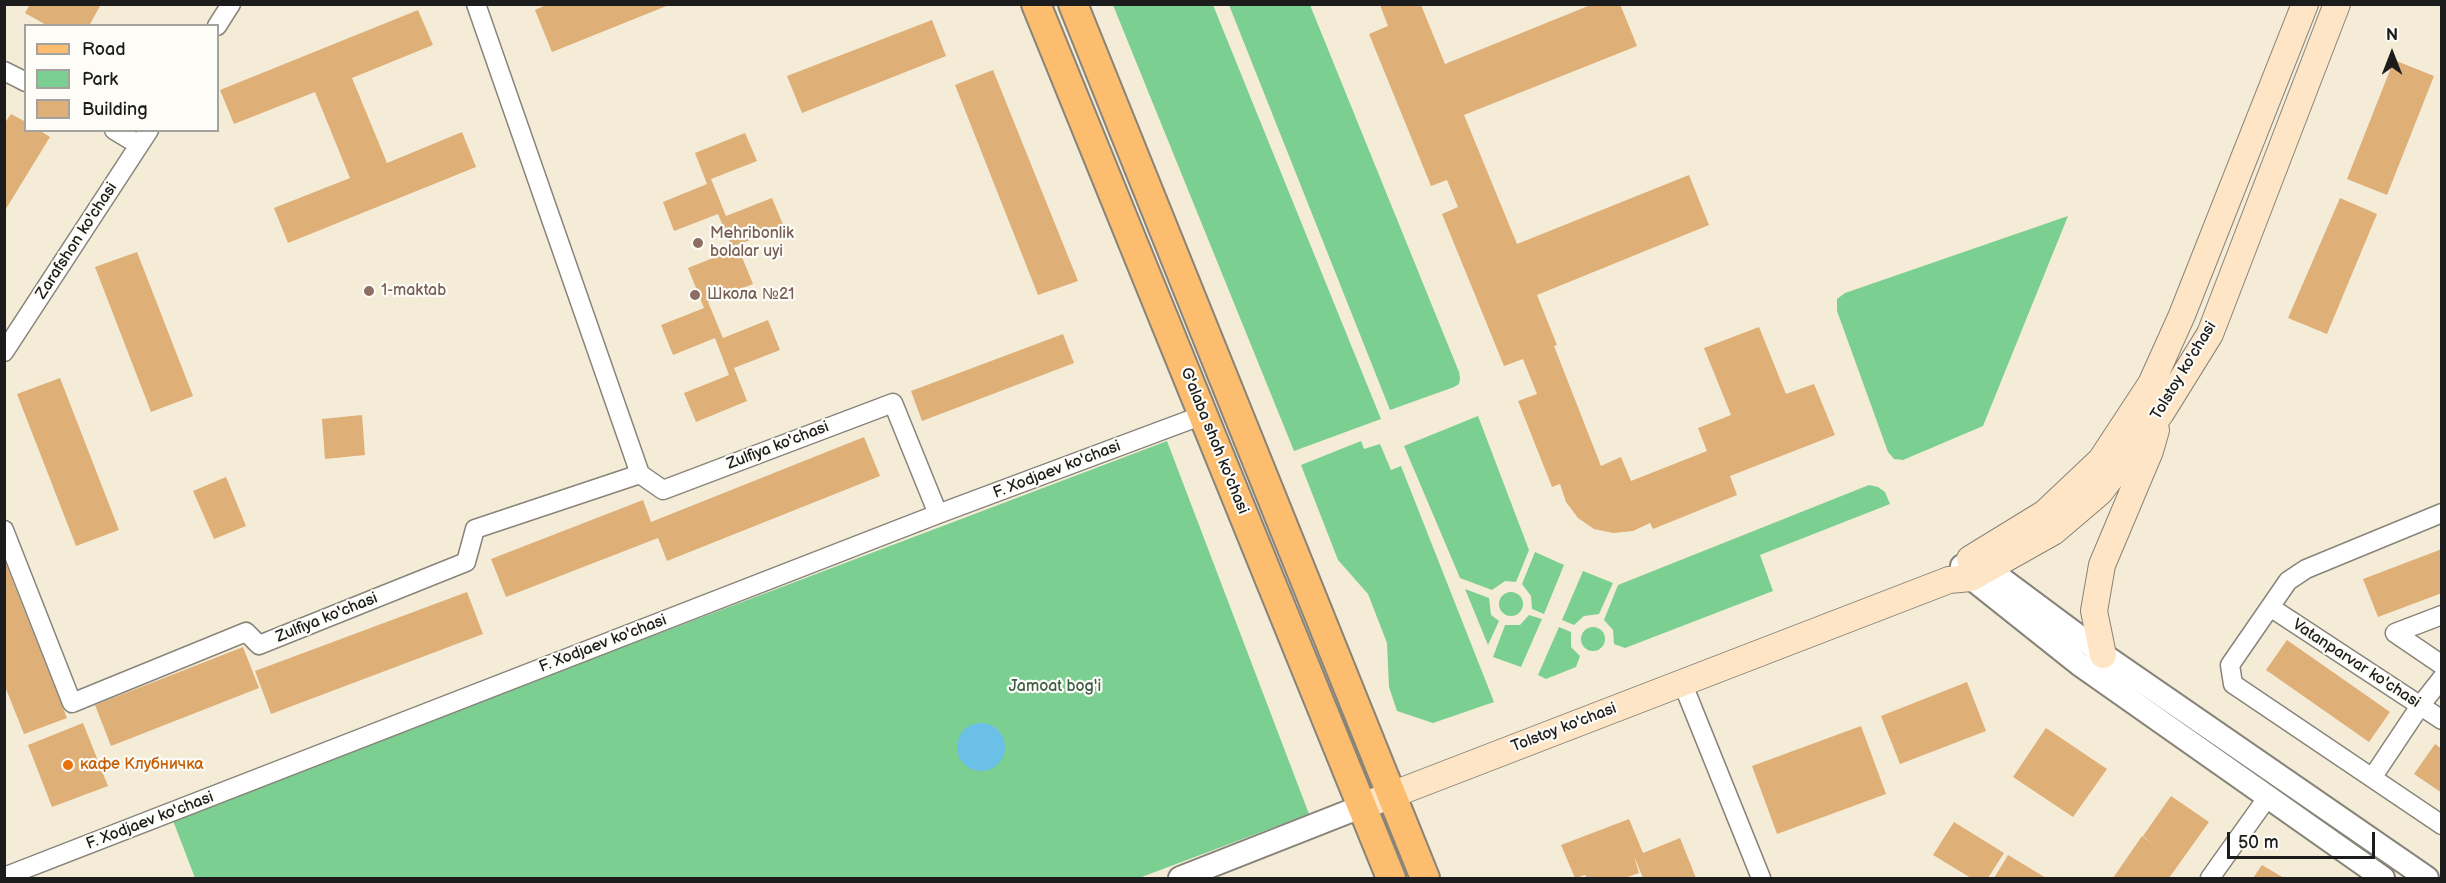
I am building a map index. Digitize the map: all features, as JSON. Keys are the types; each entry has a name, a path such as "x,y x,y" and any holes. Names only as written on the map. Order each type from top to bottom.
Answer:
{"main road":[{"name":"G'alaba shoh ko'chasi","path":"1036,4 1391,879"},
{"name":"G'alaba shoh ko'chasi","path":"1073,4 1425,879"},
{"name":"Tolstoy ko'chasi","path":"1969,569 2045,513 2101,460 2151,384 2182,315 2305,4"},
{"name":"Tolstoy ko'chasi","path":"1363,806 1969,569 2053,532 2100,492 2161,413 2210,334 2337,4"},
{"path":"2103,655 2094,611 2102,565 2150,450 2161,413"}],"street":[{"path":"218,24 231,4"},
{"path":"476,4 640,474"},
{"path":"4,71 24,81"},
{"path":"122,132 144,138"},
{"name":"Zarafshon ko'chasi","path":"4,352 144,138"},
{"name":"Zulfiya ko'chasi","path":"4,530 72,703 246,632 259,645 466,562 475,529 640,474 663,490 893,403 938,514"},
{"name":"F. Xodjaev ko'chasi","path":"4,877 938,514 1203,415"},
{"path":"2442,513 2306,569 2288,581 2230,665 2233,684 2442,825"},
{"path":"1969,569 2103,655 2427,879"},
{"path":"1969,569 2079,664 2383,879"},
{"name":"Vatanparvar ko'chasi","path":"2270,607 2442,720"},
{"path":"2442,615 2395,633 2442,665"},
{"path":"2372,778 2420,706 2442,678"},
{"path":"1682,682 1761,879"},
{"path":"2210,879 2266,798"},
{"name":"Tolstoy ko'chasi","path":"1180,879 1363,806"}],"green space":[{"path":"1113,5 1213,5 1381,419 1294,451"},
{"path":"1229,5 1310,5 1459,372 1459,384 1454,387 1390,410"},
{"path":"2068,216 1983,426 1903,460 1894,459 1888,452 1837,311 1837,299 1845,293"},
{"path":"1478,416 1529,550 1516,582 1505,581 1492,590 1460,578 1404,446"},
{"name":"Jamoat bog'i","path":"1167,441 1309,814 1139,878 195,878 172,818"},
{"path":"1361,441 1364,449 1380,444 1391,470 1401,466 1494,702 1433,723 1397,711 1389,687 1387,643 1368,594 1338,560 1301,465"},
{"path":"1869,485 1885,492 1890,504 1760,555 1773,591 1625,648 1614,644 1613,630 1604,620 1618,585"},
{"path":"1535,552 1564,565 1544,614 1532,609 1531,596 1522,584"},
{"path":"1583,571 1613,583 1599,614 1584,616 1574,625 1562,620"},
{"path":"1465,589 1489,598 1491,615 1499,621 1488,645"},
{"path":"1511,592 1516,593 1522,599 1522,609 1516,615 1511,616 1506,615 1500,609 1499,604 1500,599 1506,593"},
{"path":"1529,615 1542,619 1521,667 1493,657 1505,625 1520,625"},
{"path":"1559,627 1571,632 1571,647 1580,656 1576,667 1546,679 1538,675"},
{"path":"1593,627 1598,628 1604,634 1604,644 1598,650 1593,651 1588,650 1582,644 1581,639 1582,634 1588,628"}],"water":[{"path":"981,723 998,730 1005,747 998,764 981,771 964,764 957,747 964,730"}],"building":[{"path":"30,4 101,4 90,24 44,24 25,13"},
{"path":"548,4 669,5 552,52 535,10"},
{"path":"1593,4 1620,4 1637,46 1464,115 1517,244 1689,175 1709,225 1537,295 1557,345 1554,346 1601,466 1621,457 1631,481 1707,451 1698,428 1731,415 1704,348 1759,327 1786,394 1814,384 1835,435 1730,476 1737,495 1653,529 1650,523 1633,531 1613,533 1594,529 1578,518 1566,502 1560,484 1552,487 1518,401 1537,394 1523,359 1504,366 1442,214 1458,207 1447,180 1431,186 1369,34 1388,26 1380,5 1421,5 1445,64"},
{"path":"418,10 433,45 352,78 387,163 462,132 476,167 288,243 274,208 350,178 315,92 234,124 220,90"},
{"path":"932,20 946,56 802,113 787,76"},
{"path":"2394,60 2434,76 2387,195 2347,179"},
{"path":"993,70 1078,281 1038,295 955,85"},
{"path":"11,114 24,121 24,132 42,132 50,137 4,212 4,124"},
{"path":"745,133 757,161 711,179 726,216 772,198 784,227 737,245 753,284 708,302 723,338 768,320 780,350 734,368 747,401 696,422 684,393 729,375 715,338 673,355 661,325 704,308 688,268 733,250 718,214 674,231 663,202 707,184 695,153"},
{"path":"2340,198 2377,214 2327,334 2288,318"},
{"path":"137,252 193,396 151,412 95,267"},
{"path":"1063,334 1074,363 922,421 911,391"},
{"path":"60,378 119,530 76,546 17,394"},
{"path":"362,415 365,455 325,459 322,419"},
{"path":"864,437 880,476 667,561 658,538 506,597 491,559 643,500 651,522"},
{"path":"226,477 246,526 214,539 193,491"},
{"path":"2442,549 2442,593 2378,617 2363,579"},
{"path":"4,559 67,718 24,734 4,684"},
{"path":"467,592 483,634 271,714 255,671"},
{"path":"2287,640 2390,712 2369,742 2266,670"},
{"path":"243,647 259,688 111,746 95,705"},
{"path":"1967,682 1986,731 1900,764 1881,716"},
{"name":"кафе Клубничка","path":"83,723 108,786 52,807 28,745"},
{"path":"1861,726 1886,794 1777,834 1752,766"},
{"path":"2046,728 2107,769 2073,817 2013,777"},
{"path":"2435,744 2442,749 2442,793 2414,774"},
{"path":"2171,796 2209,822 2169,878 2113,878 2142,836 2154,845 2143,836"},
{"path":"1629,819 1643,853 1680,838 1696,878 1643,878 1634,856 1639,873 1625,878 1587,878 1585,875 1575,878 1561,845"},
{"path":"1954,822 2004,853 1988,878 1971,878 1933,855"},
{"path":"2008,855 2046,878 1994,878"},
{"path":"2262,865 2284,878 2253,878"}],"place":[{"name":"Mehribonlik bolalar uyi","path":"698,243"},
{"name":"1-maktab","path":"369,291"},
{"name":"Школа №21","path":"695,295"},
{"name":"кафе Клубничка","path":"68,765"}]}
